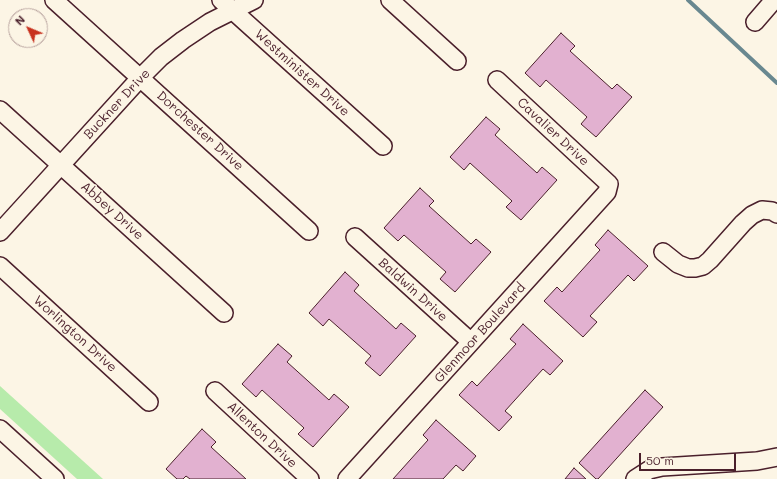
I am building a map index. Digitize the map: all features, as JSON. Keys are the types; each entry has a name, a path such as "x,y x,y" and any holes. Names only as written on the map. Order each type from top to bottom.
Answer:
{"street":[{"name":"Dorchester Drive","path":"54,0 309,231"},
{"name":"Buckner Drive","path":"0,232 140,77 161,57 210,22 226,5 254,0"},
{"path":"390,0 457,62"},
{"path":"755,22 774,0"},
{"name":"Westminister Drive","path":"226,5 383,146"},
{"name":"Cavalier Drive","path":"497,80 609,184"},
{"name":"Abbey Drive","path":"0,110 224,313"},
{"name":"Glenmoor Boulevard","path":"347,479 603,198 607,192 609,184"},
{"path":"663,252 678,264 688,268 703,266 752,215 762,210 772,211 777,214"},
{"name":"Baldwin Drive","path":"355,237 471,342"},
{"name":"Worlington Drive","path":"0,266 149,402"},
{"name":"Allenton Drive","path":"215,391 310,479"},
{"path":"0,429 55,479"},
{"path":"635,479 650,470 662,467 757,461 777,457"}],"green space":[{"path":"0,386 103,479 77,479 0,409"}],"building":[{"path":"561,33 575,46 570,51 612,89 617,84 632,97 596,137 581,124 587,117 546,80 540,87 525,73"},
{"path":"486,117 500,129 495,135 537,173 542,167 557,180 521,220 506,207 512,201 470,163 464,170 450,157"},
{"path":"420,188 434,201 429,206 471,244 476,239 491,252 455,292 440,279 446,272 404,235 398,241 384,228"},
{"path":"608,230 648,266 634,281 628,275 590,316 597,322 583,337 544,301 557,287 562,292 600,250 595,245"},
{"path":"345,272 359,285 354,291 396,329 401,323 416,336 380,376 365,363 371,356 329,319 323,326 309,313"},
{"path":"523,324 563,361 550,375 543,369 505,411 512,417 499,431 459,395 472,381 477,386 516,344 510,339"},
{"path":"278,344 292,356 287,362 329,400 334,394 349,407 313,447 298,434 304,428 262,390 256,397 242,384"},
{"path":"645,390 663,407 598,479 596,479 579,463"},
{"path":"436,420 476,456 463,471 456,465 443,479 393,479 428,440 423,435"},
{"path":"202,429 216,442 211,447 246,479 190,479 186,476 183,479 177,479 166,469"},
{"path":"574,468 586,479 565,479"}],"waterway":[{"path":"688,0 777,83"}]}
